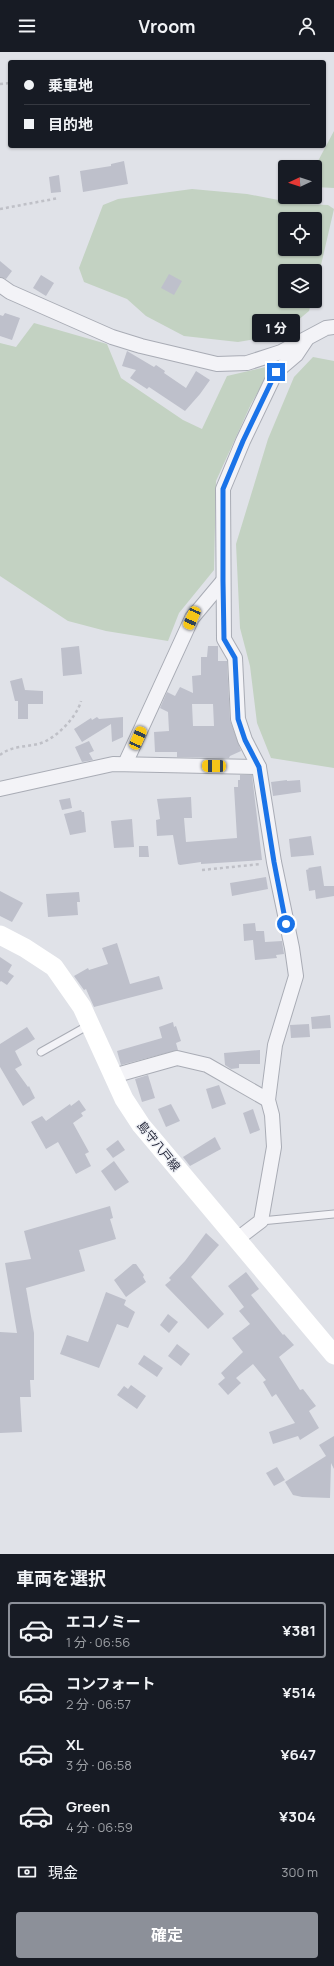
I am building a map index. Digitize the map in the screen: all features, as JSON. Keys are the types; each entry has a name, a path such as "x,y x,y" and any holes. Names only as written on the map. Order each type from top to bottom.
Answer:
{"main road":[{"name":"島守八戸線","path":"0,935 25,948 54,967 82,1007 124,1099 141,1125 334,1355"}],"street":[{"path":"0,285 10,292 112,337 141,346 217,364 247,363 280,352 306,340 326,328 334,327"},
{"path":"236,1240 261,1221 274,1147 272,1115 268,1100 275,1045 296,976 292,948 274,862 259,767 245,740 238,719 235,658 224,639 223,489 243,441 276,372 296,355 306,340"},
{"path":"125,764 192,618 223,581"},
{"path":"0,788 113,764 259,767"},
{"path":"113,1076 177,1058 207,1065 268,1100"}],"lane":[{"path":"41,1052 91,1024"},
{"path":"261,1221 334,1214"}],"path":[{"path":"0,210 59,198"},
{"path":"0,756 8,749 41,743 62,730 79,710 81,701"},
{"path":"202,870 223,869 274,862"}],"green space":[{"path":"334,131 334,188 322,187 322,160 319,160"},
{"path":"192,189 247,194 278,200 278,204 328,205 334,209 321,264 278,264 278,308 310,308 309,311 291,326 268,337 238,342 184,336 146,316 127,299 84,282 79,268 103,205 118,199"},
{"path":"34,323 107,344 121,378 183,420 202,429 227,376 274,365 251,404 216,481 214,570 179,613 168,641 106,631 68,621 0,576 0,343 16,347"},
{"path":"313,357 334,361 334,768 271,758 257,723 250,666 240,628 236,544 268,439 294,377"}],"building":[{"path":"124,161 128,184 83,192 80,171 111,166 111,164"},
{"path":"59,175 61,192 51,193 49,177"},
{"path":"0,261 12,271 6,279 0,277"},
{"path":"169,274 182,281 174,295 161,288"},
{"path":"41,275 54,283 46,296 33,288"},
{"path":"5,313 20,318 12,340 0,336 0,315 3,316"},
{"path":"127,351 154,367 156,365 165,371 164,373 186,388 196,371 210,380 185,411 149,387 147,389 130,378 136,370 122,366"},
{"path":"79,646 82,674 63,676 61,648"},
{"path":"208,646 218,646 218,661 227,661 230,720 241,751 230,756 229,758 177,757 177,752 155,752 154,732 169,731 168,712 160,708 167,692 175,696 180,687 193,693 192,676 201,675 201,657 207,657","holes":["192,704 213,704 214,726 193,726"]},
{"path":"22,678 25,690 43,691 43,704 28,704 28,719 18,719 18,701 15,701 10,681"},
{"path":"97,717 99,719 123,717 123,737 112,742 111,724 82,742 74,729 91,718 92,720"},
{"path":"89,741 94,751 89,753 93,760 82,762 75,747"},
{"path":"240,775 252,775 262,860 178,864 173,835 157,836 156,820 160,819 157,799 191,797 192,818 184,818 186,842 237,838 234,787 238,787"},
{"path":"300,780 301,792 273,796 271,782"},
{"path":"70,798 72,808 62,810 59,800"},
{"path":"81,810 84,812 86,832 70,835 64,814"},
{"path":"132,819 134,847 114,848 111,821"},
{"path":"311,836 314,855 291,857 289,839"},
{"path":"139,846 148,846 149,857 139,857"},
{"path":"321,866 324,886 334,886 334,896 316,899 315,890 309,891 306,870 309,869 308,868"},
{"path":"266,877 268,889 232,896 230,883"},
{"path":"0,891 23,903 12,922 0,916"},
{"path":"79,892 80,902 77,902 78,915 48,917 46,894"},
{"path":"255,923 256,931 264,931 265,942 282,941 284,954 276,955 277,958 255,960 253,940 244,941 243,924"},
{"path":"117,943 130,984 159,976 163,989 94,1007 86,989 84,990 74,976 88,968 89,970 108,964 102,948"},
{"path":"0,957 12,965 8,972 14,976 7,985 1,981 0,982"},
{"path":"330,1015 331,1028 312,1029 311,1017"},
{"path":"173,1022 174,1027 176,1026 181,1041 176,1043 178,1050 121,1065 117,1051 162,1038 159,1027"},
{"path":"309,1024 310,1037 291,1038 290,1025"},
{"path":"27,1027 35,1039 15,1051 22,1065 15,1069 28,1087 29,1086 35,1098 23,1106 0,1067 0,1044"},
{"path":"260,1050 260,1064 239,1064 239,1068 231,1069 225,1065 224,1053"},
{"path":"148,1075 155,1098 142,1102 135,1079"},
{"path":"219,1085 226,1104 212,1109 206,1089"},
{"path":"79,1100 86,1110 81,1113 83,1116 73,1123 89,1152 85,1154 91,1166 76,1174 58,1142 46,1149 31,1122 42,1116 46,1121 70,1104 71,1106"},
{"path":"171,1104 180,1121 166,1127 158,1109"},
{"path":"253,1109 260,1130 250,1134 243,1113"},
{"path":"215,1137 221,1149 190,1166 183,1157"},
{"path":"118,1140 125,1150 113,1158 106,1149"},
{"path":"114,1161 129,1182 115,1191 101,1171"},
{"path":"110,1206 113,1218 110,1219 116,1239 79,1250 85,1271 26,1288 34,1333 34,1380 30,1380 31,1397 20,1397 22,1432 0,1433 0,1332 17,1333 5,1263 31,1259 24,1231"},
{"path":"206,1233 219,1245 191,1277 224,1314 208,1329 165,1285 171,1280 169,1278 185,1261"},
{"path":"133,1264 136,1264 144,1275 143,1277 146,1282 126,1297 114,1280"},
{"path":"246,1272 259,1289 251,1295 283,1335 284,1334 294,1345 279,1357 300,1390 303,1389 316,1406 309,1411 319,1428 300,1440 298,1436 273,1444 269,1432 295,1423 276,1394 272,1397 263,1382 266,1380 253,1364 236,1378 241,1383 228,1395 218,1384 225,1378 221,1373 243,1352 232,1338 250,1324 239,1311 244,1307 228,1286"},
{"path":"106,1292 126,1300 124,1305 135,1312 128,1328 117,1324 99,1368 60,1354 67,1335 88,1342"},
{"path":"168,1314 178,1322 169,1333 160,1325"},
{"path":"177,1344 190,1354 181,1366 168,1356"},
{"path":"144,1355 163,1368 157,1377 138,1364"},
{"path":"131,1385 146,1396 137,1409 117,1395 124,1386 128,1389"},
{"path":"334,1436 334,1469 331,1463 330,1498 302,1497 293,1495 285,1482 326,1456 319,1445"},
{"path":"277,1467 285,1480 274,1486 266,1473"}],"route":[{"path":"276,372 243,441 223,489 224,639 235,658 238,719 245,740 259,767 274,862 286,924"}]}
